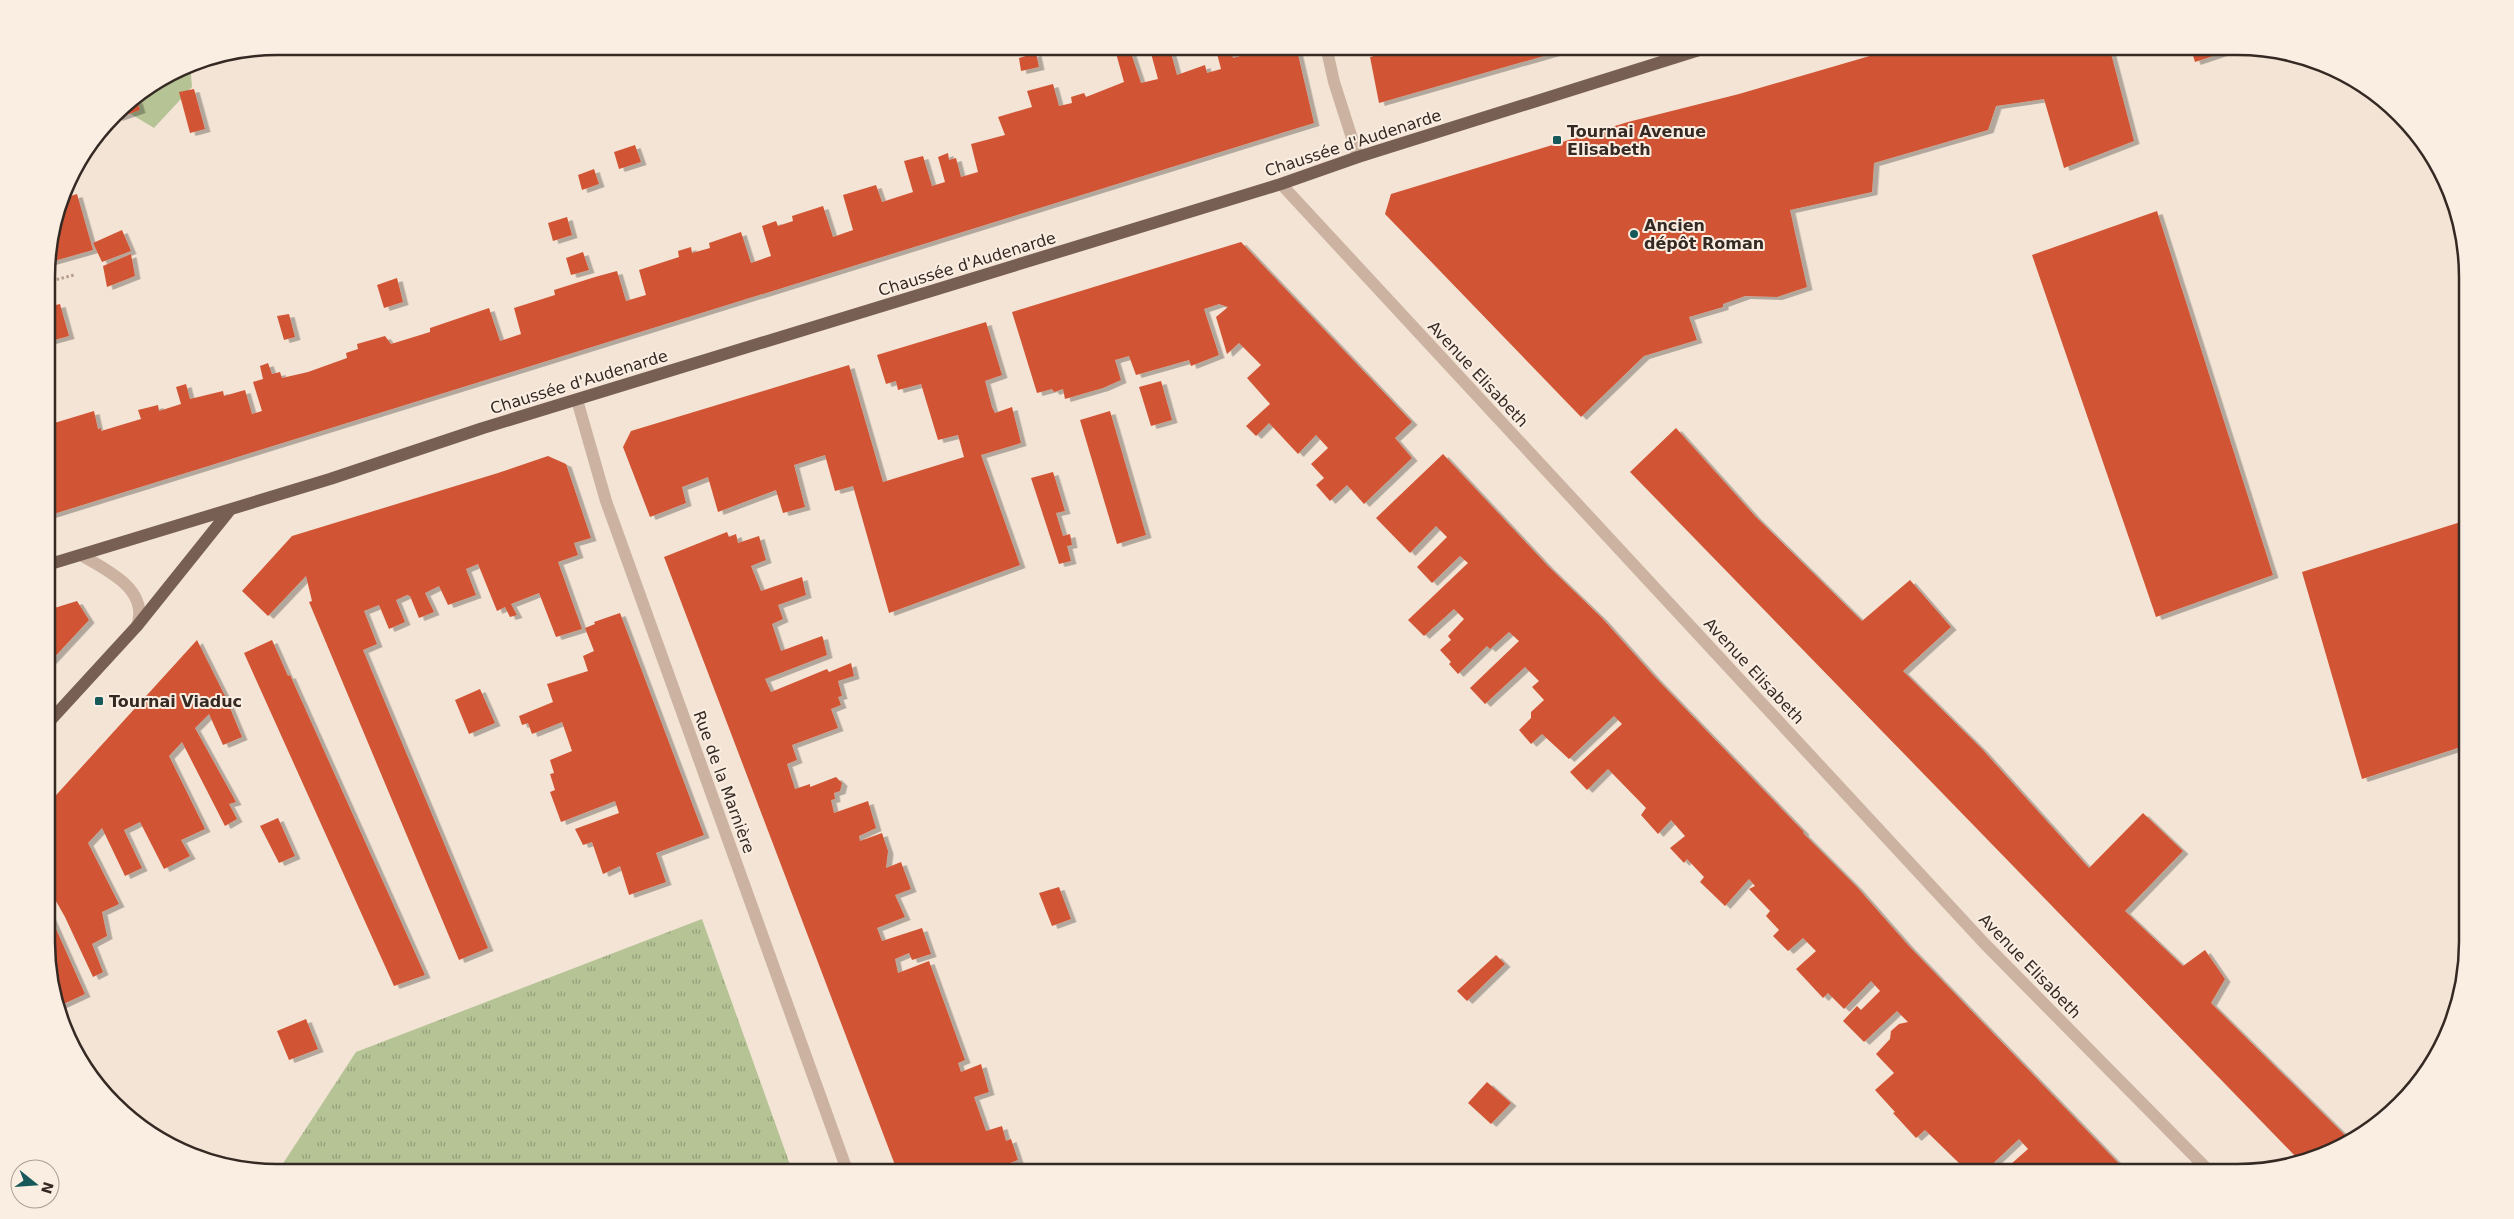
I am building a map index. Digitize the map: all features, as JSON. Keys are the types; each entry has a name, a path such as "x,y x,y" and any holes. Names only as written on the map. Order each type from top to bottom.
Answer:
{"main road":[{"name":"Chaussée d'Audenarde","path":"55,563 1281,184 1684,55"},
{"path":"55,715 137,626 230,510"}],"street":[{"path":"1328,55 1334,82 1358,158"},
{"name":"Avenue Elisabeth","path":"1281,184 1984,943 2202,1164"},
{"name":"Rue de la Marnière","path":"578,400 606,501 845,1164"},
{"path":"81,555 123,581 135,596 141,615 137,626"}],"path":[{"path":"55,280 74,275"}],"green space":[{"path":"191,73 192,87 154,128 128,112 154,92"},
{"path":"702,919 790,1164 283,1164 356,1052"}],"building":[{"path":"1036,55 1039,67 1021,71 1019,58"},
{"path":"1116,55 1132,55 1141,83 1158,79 1151,55 1171,55 1177,75 1205,65 1207,73 1221,69 1217,55 1232,55 1233,58 1243,55 1298,55 1314,123 55,514 55,423 94,411 98,429 101,428 101,431 141,419 138,410 158,405 159,411 181,404 176,387 186,384 190,399 223,391 224,396 245,390 252,414 262,411 253,382 263,379 260,366 268,363 272,374 280,372 282,378 308,372 347,358 346,353 358,349 357,344 385,336 391,344 430,332 430,328 489,308 500,341 521,334 514,308 555,295 554,290 617,271 626,301 646,295 639,270 679,257 678,251 691,247 692,253 710,248 709,243 741,232 751,263 771,256 762,226 776,221 778,226 793,221 792,216 823,206 833,237 853,230 843,195 876,185 882,202 913,192 904,161 923,156 932,186 945,182 938,157 948,153 949,160 956,158 961,177 978,172 971,144 1005,135 998,117 1032,107 1027,91 1053,84 1059,106 1072,103 1071,97 1084,93 1086,97 1124,82"},
{"path":"1378,55 1547,55 1379,103 1370,57"},
{"path":"1873,55 2111,55 2134,141 2064,168 2044,99 1996,106 1988,130 1874,163 1872,192 1790,210 1807,287 1777,297 1745,296 1723,304 1723,307 1689,317 1697,340 1644,356 1581,417 1385,214 1391,194 1628,122 1739,94"},
{"path":"2193,55 2216,55 2195,62"},
{"path":"194,89 205,129 190,133 179,92"},
{"path":"138,104 140,110 125,115"},
{"path":"635,145 641,162 619,169 614,152"},
{"path":"594,169 599,184 582,190 578,175"},
{"path":"77,194 93,250 55,261 59,234 71,196"},
{"path":"2157,211 2273,575 2156,617 2032,255"},
{"path":"567,217 572,235 553,241 548,223"},
{"path":"122,230 131,251 102,262 93,243"},
{"path":"1241,242 1412,422 1395,438 1412,458 1364,504 1347,485 1330,501 1316,485 1324,478 1311,464 1328,448 1316,435 1298,454 1269,423 1256,436 1246,426 1270,404 1247,378 1261,365 1239,343 1227,354 1216,317 1228,307 1219,304 1204,309 1219,355 1191,366 1189,360 1136,375 1129,356 1115,360 1121,380 1103,388 1065,399 1063,389 1054,392 1052,389 1037,393 1012,312"},
{"path":"583,252 589,270 571,275 566,258"},
{"path":"131,254 135,276 107,287 103,266"},
{"path":"397,278 403,302 384,308 377,285"},
{"path":"60,304 69,336 55,340 55,305"},
{"path":"289,314 295,337 284,340 277,316"},
{"path":"986,322 1002,375 985,381 992,407 995,413 1012,407 1021,443 981,455 1020,565 889,613 853,486 835,491 825,455 794,465 805,507 783,513 776,490 718,512 708,477 682,487 686,503 650,517 623,447 631,431 849,365 883,482 964,457 958,435 938,440 921,384 898,390 896,381 886,384 877,355"},
{"path":"1161,381 1172,420 1151,426 1139,387"},
{"path":"1110,411 1146,535 1117,544 1080,420"},
{"path":"1676,428 1755,516 1862,621 1910,580 1951,627 1903,671 1982,749 2089,868 2143,813 2183,851 2125,911 2183,966 2205,950 2225,979 2211,1003 2345,1135 2322,1147 2295,1156 1630,472"},
{"path":"1443,454 1548,566 1602,618 1654,676 1857,887 1908,945 2119,1164 2011,1164 2028,1149 2019,1139 1992,1164 1960,1164 1925,1130 1916,1138 1875,1090 1894,1073 1876,1054 1890,1039 1891,1031 1899,1024 1908,1022 1897,1011 1864,1042 1843,1021 1857,1006 1861,1010 1880,991 1871,981 1844,1009 1828,993 1823,998 1796,969 1816,951 1803,938 1788,951 1773,936 1779,930 1766,916 1770,911 1749,889 1755,886 1749,879 1725,906 1700,882 1704,877 1687,859 1684,863 1670,848 1685,836 1671,820 1658,834 1641,815 1646,808 1608,769 1587,790 1570,772 1622,724 1614,716 1569,759 1542,734 1531,744 1519,730 1531,718 1531,712 1544,700 1532,687 1539,681 1525,667 1485,704 1470,688 1519,641 1509,632 1490,649 1487,646 1458,674 1449,664 1451,662 1440,650 1451,640 1448,636 1464,619 1454,609 1424,636 1408,620 1468,563 1460,556 1432,583 1417,567 1447,537 1436,526 1410,553 1376,518"},
{"path":"548,456 566,464 591,538 574,543 578,555 558,562 582,629 556,637 539,593 511,604 517,615 510,617 505,607 497,611 478,564 466,569 476,595 448,605 439,586 425,593 434,612 419,618 410,596 407,595 396,600 405,622 389,629 379,605 364,611 377,644 363,650 488,948 459,960 309,602 312,601 306,576 268,616 242,591 292,536"},
{"path":"1053,472 1065,511 1056,513 1063,536 1070,534 1072,545 1067,546 1071,561 1059,564 1031,478"},
{"path":"2459,523 2459,748 2362,779 2302,572"},
{"path":"727,532 729,537 736,534 738,543 759,536 766,560 751,566 761,591 802,577 806,595 778,605 783,619 772,624 781,651 822,636 827,655 765,679 771,692 827,669 829,672 851,663 854,676 838,681 842,696 838,697 841,705 831,709 838,728 792,745 797,760 787,764 795,789 810,784 810,787 836,777 842,783 840,791 834,793 835,799 831,800 834,813 868,801 876,828 859,836 860,841 882,833 888,851 886,868 901,862 911,889 895,895 905,917 877,928 882,941 922,928 931,954 912,960 909,953 895,959 898,973 929,961 965,1060 958,1063 961,1072 981,1064 989,1092 974,1097 986,1131 1002,1126 1006,1141 1011,1139 1018,1160 1008,1164 895,1164 664,557"},
{"path":"77,601 89,620 55,656 55,608"},
{"path":"620,613 704,835 656,853 666,882 629,895 620,866 603,874 592,842 583,845 575,829 619,813 615,801 561,822 550,792 555,790 550,774 554,773 550,760 572,751 562,722 532,734 528,723 522,725 519,716 553,702 547,684 588,671 583,656 594,651 585,628 595,624 594,622"},
{"path":"197,640 225,696 242,737 223,745 209,714 195,728 236,802 229,804 237,819 225,826 182,742 169,756 205,829 181,840 190,856 164,869 140,822 124,830 142,868 125,876 102,828 88,843 119,904 102,912 107,936 92,944 103,972 93,977 55,899 55,796"},
{"path":"272,640 288,676 290,675 425,975 394,986 244,653"},
{"path":"480,689 495,723 469,734 455,700"},
{"path":"278,818 295,856 279,863 260,826"},
{"path":"1059,887 1071,919 1052,926 1039,893"},
{"path":"55,927 85,994 64,1004 55,957"},
{"path":"1496,955 1505,964 1467,1001 1457,991"},
{"path":"306,1019 318,1049 289,1060 277,1031"},
{"path":"1487,1082 1511,1103 1491,1124 1468,1103"}],"place":[{"name":"Tournai Avenue Elisabeth","path":"1557,140"},
{"name":"Ancien dépôt Roman","path":"1634,234"},
{"name":"Tournai Viaduc","path":"99,701"}]}
